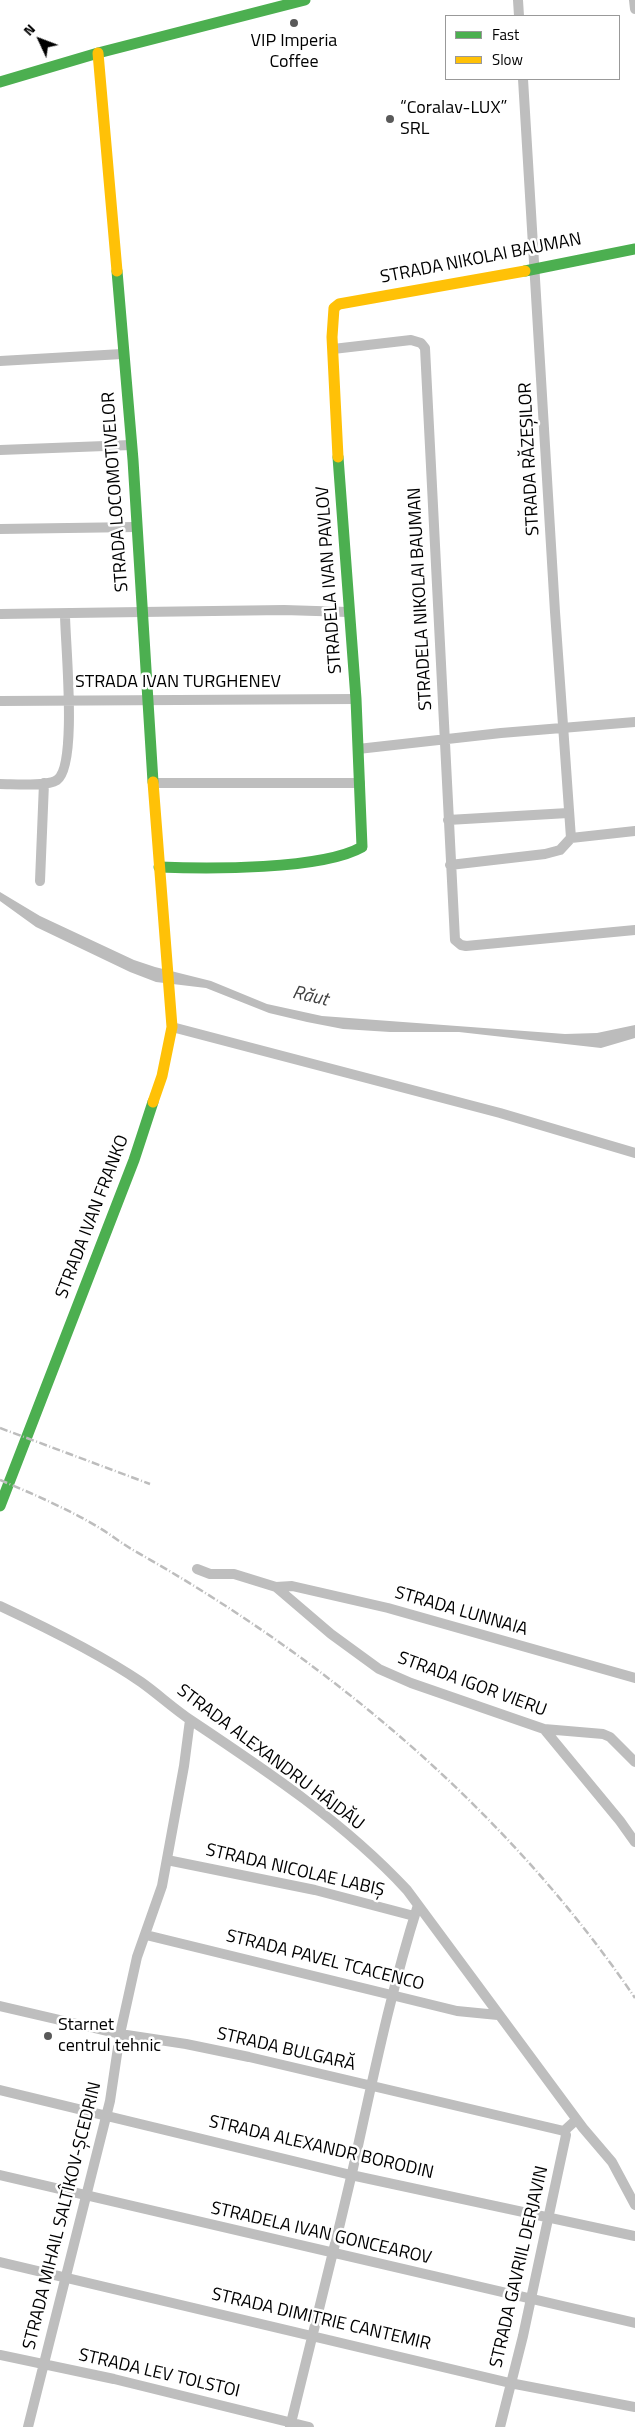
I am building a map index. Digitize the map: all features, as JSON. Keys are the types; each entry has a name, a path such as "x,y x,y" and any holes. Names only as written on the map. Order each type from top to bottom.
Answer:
{"main road":[{"path":"0,82 98,53 305,0"},
{"name":"STRADA LOCOMOTIVELOR","path":"98,53 131,445 163,930"},
{"name":"STRADA NIKOLAI BAUMAN","path":"334,308 350,302 635,249"},
{"name":"STRADELA IVAN PAVLOV","path":"159,867 176,869 279,865 339,856 362,849 356,698 348,612 333,349 332,315 334,308"},
{"name":"STRADA IVAN FRANKO","path":"0,1506 134,1160 166,1062 172,1027 163,930"}],"street":[{"path":"518,0 519,15"},
{"path":"634,0 635,8"},
{"name":"STRADA RĂZEȘILOR","path":"523,80 536,268 562,728 571,838"},
{"name":"STRADELA NIKOLAI BAUMAN","path":"333,349 411,340 421,343 425,348 443,739 455,940 466,946 635,930"},
{"path":"0,361 122,354"},
{"path":"0,450 131,445"},
{"path":"0,529 136,527"},
{"path":"0,614 284,610 348,612"},
{"path":"0,784 44,783 58,779 66,767 69,700 65,614"},
{"name":"STRADA IVAN TURGHENEV","path":"0,701 147,698 356,698"},
{"path":"358,749 443,739 635,722"},
{"path":"40,881 44,783"},
{"path":"153,783 360,783"},
{"path":"448,820 568,813"},
{"path":"450,865 556,852 564,848 571,838 635,831"},
{"path":"172,1027 500,1113 635,1153"},
{"name":"STRADA IGOR VIERU","path":"198,1569 210,1574 234,1574 276,1587 331,1634 379,1668 420,1686 544,1729 603,1734 610,1737 635,1762"},
{"name":"STRADA LUNNAIA","path":"276,1587 292,1586 388,1608 635,1678"},
{"name":"STRADA ALEXANDRU HÂJDĂU","path":"0,1606 102,1659 139,1681 190,1720 251,1760 346,1833 393,1874 418,1905 576,2120 612,2162 635,2205"},
{"name":"STRADA MIHAIL SALTÎKOV-ȘCEDRIN","path":"28,2427 106,2117 120,2034 137,1958 159,1897 184,1766 190,1720"},
{"path":"544,1729 635,1842"},
{"name":"STRADA NICOLAE LABIȘ","path":"167,1860 315,1890 414,1916"},
{"path":"291,2425 407,1936 418,1905"},
{"name":"STRADA PAVEL TCACENCO","path":"146,1934 465,2012 498,2015"},
{"name":"STRADA BULGARĂ","path":"0,2006 120,2034 186,2044 564,2130"},
{"name":"STRADA ALEXANDR BORODIN","path":"0,2090 351,2175 635,2236"},
{"path":"564,2130 576,2120"},
{"name":"STRADA GAVRIIL DERJAVIN","path":"500,2427 547,2217 558,2178 566,2135 564,2130"},
{"name":"STRADELA IVAN GONCEAROV","path":"0,2174 86,2196 635,2323"},
{"name":"STRADA DIMITRIE CANTEMIR","path":"0,2262 313,2337 426,2361 510,2383 635,2407"},
{"name":"STRADA LEV TOLSTOI","path":"0,2355 114,2379 291,2425 309,2427"}],"shaded area":[{"path":"0,892 40,916 134,960 211,981 267,1004 322,1016 565,1034 597,1033 635,1025 635,1038 601,1048 459,1032 390,1032 343,1029 307,1022 269,1013 206,988 156,982 130,972 36,927 0,901"}],"railway":[{"path":"0,1428 150,1484"},
{"path":"0,1480 63,1508 87,1521 206,1593 276,1640 344,1691 410,1745 472,1803 531,1865 585,1930 635,1998"}],"traffic: fast":[{"path":"0,82 98,53 305,0"},
{"path":"525,271 635,249"},
{"path":"117,271 133,460 153,782"},
{"path":"159,867 234,868 293,864 344,855 362,847 356,699 338,457"},
{"path":"0,1506 134,1160 153,1102"}],"traffic: slow":[{"path":"98,53 117,271"},
{"path":"338,457 332,337 334,308 339,304 525,271"},
{"path":"153,782 172,1027 162,1076 153,1102"}],"place":[{"name":"VIP Imperia Coffee","path":"294,23"},
{"name":"“Coralav-LUX” SRL","path":"390,119"},
{"name":"Starnet centrul tehnic","path":"48,2036"}],"water label":[{"name":"Răut","path":"310,997"}]}
